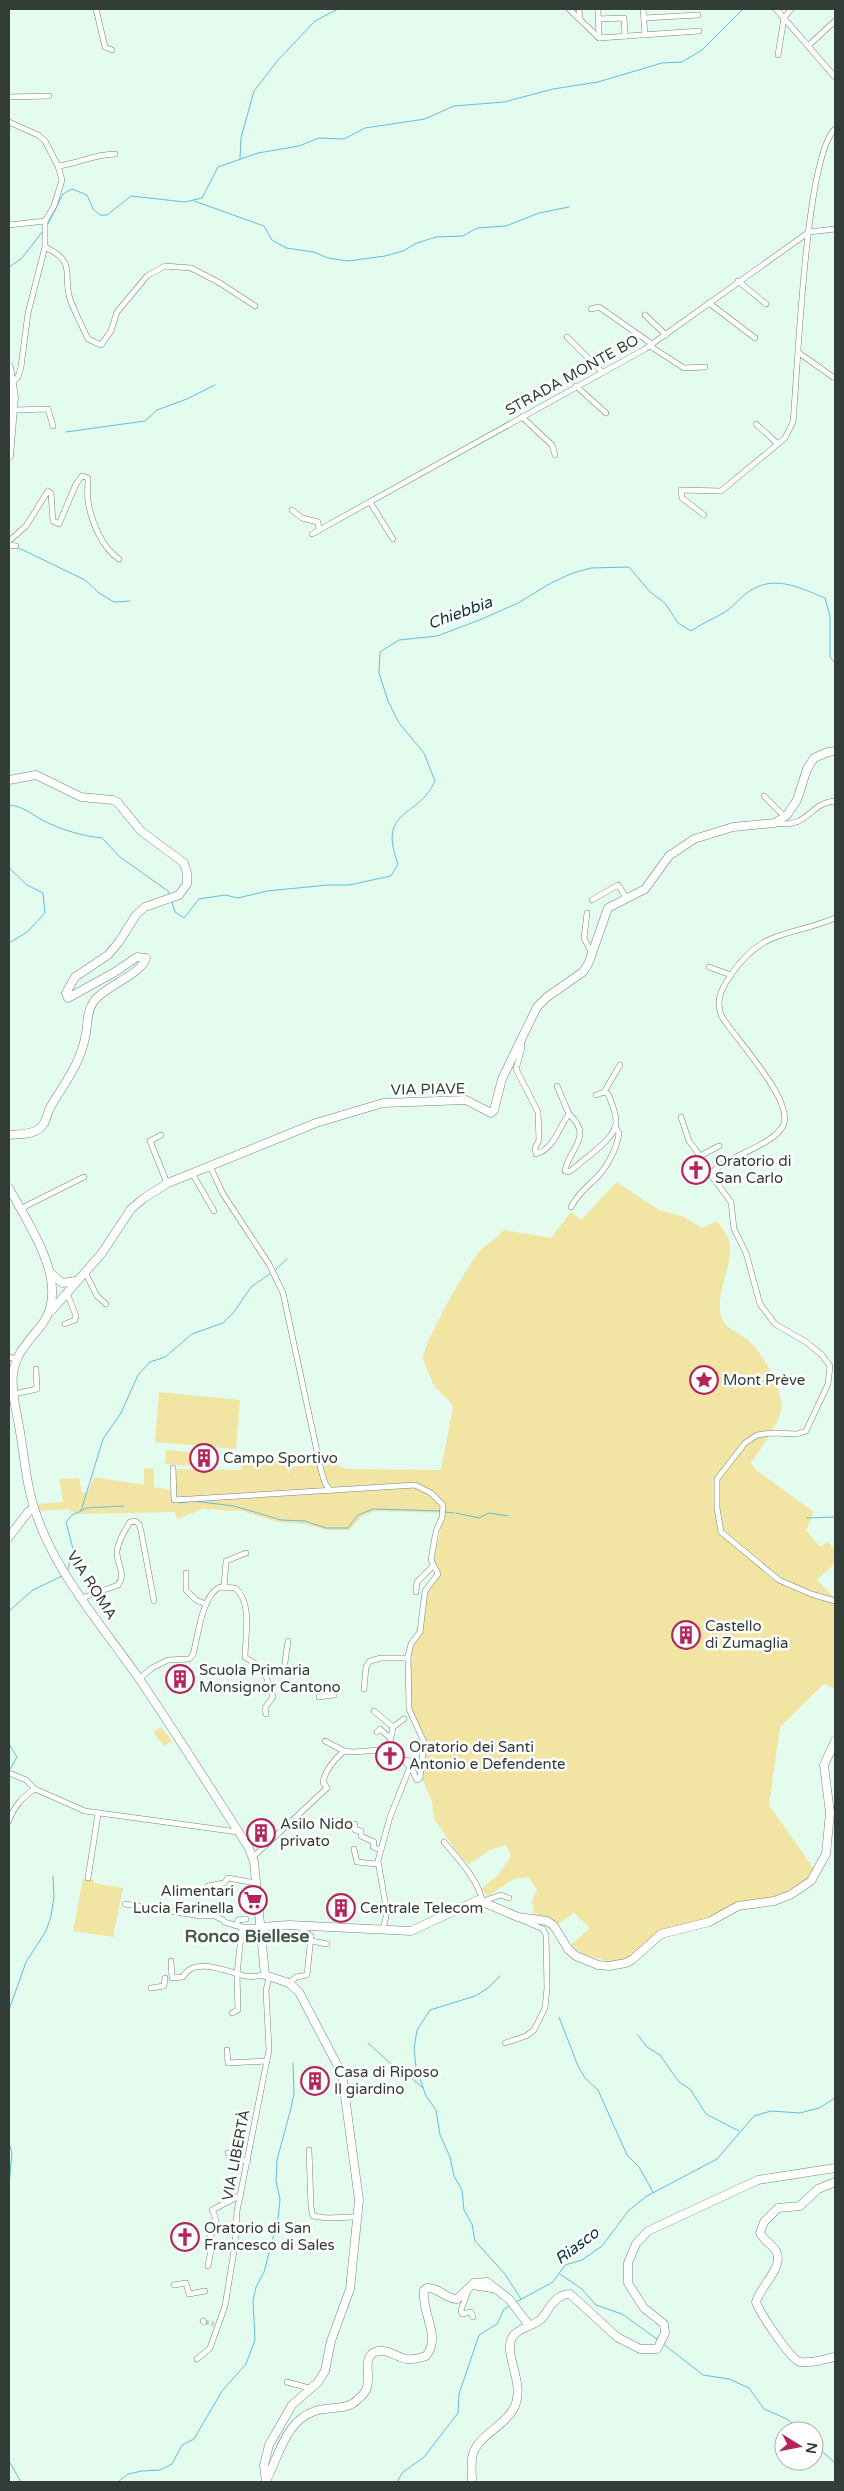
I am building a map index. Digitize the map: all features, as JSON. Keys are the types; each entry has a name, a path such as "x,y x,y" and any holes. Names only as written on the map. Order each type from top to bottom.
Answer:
{"street":[{"path":"96,9 105,47 112,50"},
{"path":"569,9 599,38 699,31"},
{"path":"579,9 580,20"},
{"path":"598,9 599,38"},
{"path":"643,9 645,35"},
{"path":"671,9 672,16"},
{"path":"776,9 835,77"},
{"path":"778,55 784,18 791,9"},
{"path":"644,18 698,15"},
{"path":"598,20 624,18 625,36"},
{"path":"808,46 835,21"},
{"path":"9,97 49,96"},
{"path":"9,122 38,135 45,142 58,166 62,180 60,190 45,221 46,247 28,313 21,367 18,378 13,382"},
{"path":"704,515 682,498 681,490 721,491 785,438 793,422 809,232 818,168 829,135 835,128"},
{"path":"58,166 71,165 101,154 115,154"},
{"path":"9,226 45,221"},
{"name":"STRADA MONTE BO","path":"312,534 651,345 809,232 835,229"},
{"path":"46,247 59,254 69,269 70,298 88,339 100,345 111,331 117,312 147,276 166,266 191,268 220,282 254,306"},
{"path":"738,281 766,304"},
{"path":"709,303 755,338"},
{"path":"591,308 599,307 684,368 705,367"},
{"path":"645,315 666,335"},
{"path":"567,337 602,372"},
{"path":"799,353 833,377"},
{"path":"9,368 13,382 14,410 10,432 9,456"},
{"path":"576,386 606,412"},
{"path":"14,410 48,409 53,426"},
{"path":"522,417 552,445 555,455"},
{"path":"756,424 778,444"},
{"path":"9,541 26,526 48,491 51,492 53,521 59,524 76,484 82,476 88,478 88,501 98,531 113,554 119,559"},
{"path":"370,502 392,539"},
{"path":"292,510 302,518 318,522 319,530"},
{"path":"9,545 16,546"},
{"path":"775,823 784,816 797,800 807,768 814,758 828,752 835,752"},
{"path":"9,780 36,775 81,797 108,799 118,803 141,831 184,862 188,884 179,895 162,900 145,908 136,915 119,942 108,955 75,977 66,993 68,998 115,972 137,957 146,958 141,968 114,984 92,1003 88,1012 85,1040 72,1073 52,1105 46,1122 34,1132 9,1134"},
{"path":"764,796 784,816"},
{"path":"775,823 797,824 826,802 835,802"},
{"name":"VIA PIAVE","path":"49,1314 111,1241 131,1209 144,1198 167,1184 316,1123 384,1103 466,1100 491,1113 494,1110 502,1079 536,1008 583,972 592,955 608,908 645,889 668,856 694,839 733,827 775,823"},
{"path":"592,900 618,885 626,898"},
{"path":"587,913 584,938 592,955"},
{"path":"711,1172 770,1138 782,1127 786,1119 778,1095 767,1076 721,1015 717,1003 721,990 744,957 756,946 786,932 835,918"},
{"path":"709,967 731,975"},
{"path":"521,1040 522,1048 516,1069 538,1112 539,1140 535,1148 536,1154 556,1136 569,1114"},
{"path":"596,1095 604,1092 620,1065"},
{"path":"557,1086 569,1114 578,1123 581,1131 573,1155 566,1165 565,1171 568,1172 602,1144 615,1127 616,1121 610,1099 604,1092"},
{"path":"681,1117 689,1141 700,1156 704,1169 711,1172 731,1202 734,1229 746,1253 760,1304 775,1324 806,1342 822,1355 830,1366 828,1384 806,1430 798,1434 772,1433 757,1435 745,1443 717,1479 717,1508 721,1532 779,1580 811,1594 835,1601"},
{"path":"571,1206 579,1193 599,1176 615,1151 619,1133 615,1127"},
{"path":"161,1135 150,1141 167,1184"},
{"path":"700,1156 719,1146"},
{"path":"210,1166 223,1194 269,1264 283,1293 321,1470 325,1483 330,1490"},
{"path":"192,1173 214,1212"},
{"path":"20,1209 84,1178"},
{"name":"VIA ROMA","path":"9,1188 47,1264 52,1289 49,1314 12,1362 14,1394 34,1508 46,1538 66,1574 139,1679 253,1857 267,1977"},
{"path":"47,1264 53,1276 62,1283 68,1284 78,1280"},
{"path":"85,1272 97,1296 106,1304"},
{"path":"52,1289 62,1283"},
{"path":"52,1289 62,1293 67,1292 76,1316 75,1320 65,1324"},
{"path":"14,1394 37,1389 36,1369"},
{"path":"173,1468 174,1500 415,1485 431,1493 443,1505 442,1518 436,1531 431,1560 432,1567 438,1574 425,1591 420,1632 411,1644 408,1658 410,1709 424,1742 420,1778 417,1780 415,1778 413,1767 408,1760 405,1761"},
{"path":"9,1536 28,1512 34,1508"},
{"path":"82,1598 118,1585 121,1581 122,1575 116,1554 130,1522 135,1521 141,1531 154,1601"},
{"path":"224,1586 226,1561 246,1553"},
{"path":"416,1592 418,1582 432,1567"},
{"path":"186,1573 186,1590 196,1600 206,1604"},
{"path":"139,1679 152,1668 168,1660 189,1659 193,1655 206,1604 215,1589 224,1586 235,1588 243,1598 245,1657 264,1670 273,1697 265,1708 266,1714"},
{"path":"264,1670 284,1669 288,1641"},
{"path":"364,1689 368,1662 381,1658 408,1658"},
{"path":"319,1697 334,1695"},
{"path":"374,1711 393,1727"},
{"path":"389,1747 392,1740 390,1738 393,1727 404,1719"},
{"path":"377,1732 380,1729 390,1738"},
{"path":"325,1741 344,1751 353,1752 389,1747 394,1749 410,1766 390,1817 377,1864 385,1901 386,1917 383,1929"},
{"path":"518,1917 547,1921 562,1937 568,1949 584,1960 598,1965 618,1965 633,1959 660,1934 709,1922 738,1906 774,1901 790,1895 811,1881 826,1854 830,1823 824,1765 835,1741"},
{"path":"253,1857 327,1788 323,1782 324,1777 335,1759 344,1751"},
{"path":"10,1774 26,1780 35,1789 70,1806 98,1814 238,1832"},
{"path":"9,1821 13,1811 28,1793 35,1789"},
{"path":"88,1878 98,1814"},
{"path":"355,1824 355,1830 361,1831 361,1836 374,1842 373,1847 380,1850"},
{"path":"444,1842 452,1849 466,1870 482,1901 543,1930 546,1935 546,2001 534,2030 526,2036 506,2043"},
{"path":"354,1849 357,1862 377,1864"},
{"path":"208,1886 224,1883 228,1878 256,1883"},
{"path":"125,1904 201,1916 215,1916 224,1922 239,1927 296,1926 383,1929 410,1932 467,1904 501,1895 509,1898"},
{"path":"232,2013 238,2010 237,1974 241,1936 238,1920 246,1919"},
{"path":"289,1983 296,1977 307,1975 308,1948 311,1936 296,1926"},
{"path":"311,1941 327,1944"},
{"path":"170,1961 172,1978 183,1977 186,1971 192,1967 227,1970 251,1977 267,1977 289,1983 302,1998 342,2074 350,2148 359,2194 350,2289 331,2342 325,2372 318,2382 292,2405 269,2446 264,2464 266,2481"},
{"name":"VIA LIBERTÀ","path":"197,2359 210,2348 215,2325 225,2306 241,2195 267,2061 269,2042 267,1977"},
{"path":"151,1988 164,1986 165,1978"},
{"path":"227,2050 228,2063 267,2061"},
{"path":"309,2150 313,2216 356,2217"},
{"path":"228,2152 231,2153 232,2159 248,2161"},
{"path":"472,2482 472,2458 476,2446 507,2419 515,2406 519,2394 519,2381 509,2344 514,2335 528,2324 540,2320 555,2300 570,2294 617,2338 640,2349 657,2349 665,2333 664,2324 644,2308 628,2283 628,2264 642,2237 662,2223 758,2180 835,2168"},
{"path":"835,2182 818,2188 800,2206 778,2208 764,2222 760,2233 777,2252 778,2262 759,2292 756,2302 785,2350 794,2358 809,2362 835,2357"},
{"path":"210,2236 215,2229 216,2217 212,2210 241,2195"},
{"path":"208,2266 212,2245 234,2248"},
{"path":"266,2481 291,2429 316,2411 356,2402 364,2394 367,2387 368,2360 372,2354 376,2351 383,2351 409,2359 426,2356 433,2343 424,2299 424,2290 427,2288 437,2289 450,2299 457,2299 474,2283 487,2282 516,2306 528,2324"},
{"path":"174,2285 186,2283 189,2294 205,2291"},
{"path":"472,2317 471,2312 462,2314 460,2310 469,2290 476,2286 498,2290"},
{"path":"287,2382 309,2388"}],"shaded area":[{"path":"617,1182 659,1210 684,1217 702,1228 717,1221 729,1240 730,1256 721,1293 721,1317 726,1325 748,1340 760,1353 776,1383 781,1402 781,1410 776,1423 751,1463 756,1470 814,1512 806,1530 820,1547 828,1542 835,1550 835,1563 817,1580 835,1598 835,1689 824,1684 780,1727 769,1805 816,1872 795,1890 775,1899 738,1903 708,1921 681,1926 627,1960 612,1962 584,1955 571,1945 590,1928 574,1913 558,1924 548,1917 535,1916 532,1902 537,1889 528,1877 514,1879 488,1896 481,1889 498,1875 511,1856 506,1845 490,1850 469,1864 461,1858 434,1819 432,1801 421,1777 426,1743 411,1708 409,1658 427,1591 440,1574 433,1561 445,1513 375,1511 361,1517 349,1530 327,1530 305,1524 277,1522 242,1511 203,1509 177,1519 175,1512 79,1514 67,1509 39,1511 37,1504 63,1502 59,1479 79,1478 82,1492 88,1492 94,1477 144,1485 144,1468 154,1469 154,1487 171,1490 171,1469 241,1470 243,1461 251,1461 251,1458 287,1457 288,1475 290,1467 331,1463 347,1469 441,1470 453,1407 435,1387 423,1359 424,1351 447,1304 467,1270 481,1250 504,1230 551,1238 571,1212 581,1220"},
{"path":"159,1392 240,1400 236,1449 155,1442"},
{"path":"166,1450 191,1452 190,1466 165,1464"},
{"path":"161,1727 172,1741 164,1746 153,1732"},
{"path":"83,1878 94,1880 94,1883 123,1888 113,1937 73,1931"}],"waterway":[{"path":"240,159 241,138 254,91 278,60 315,21 338,9"},
{"path":"48,224 63,194 72,189 87,195 93,209 100,215 107,215 131,196 185,202 202,198 218,167 258,153 299,146 319,138 344,139 365,128 425,119 454,106 504,102 553,89 598,82 662,63 682,62 702,50 743,9"},
{"path":"194,201 264,226 272,240 286,248 314,252 328,258 348,261 385,256 403,251 417,243 436,237 463,236 477,228 506,226 539,213 569,207"},
{"path":"9,267 21,259 43,231"},
{"path":"66,432 145,421 157,410 187,399 215,385"},
{"path":"19,548 85,580 99,593 114,602 130,601"},
{"name":"Chiebbia","path":"172,902 175,912 184,918 199,899 225,895 238,898 267,891 328,885 349,885 391,876 398,864 393,846 393,833 396,823 428,793 435,781 424,753 399,723 388,701 379,673 380,652 399,640 437,636 482,619 518,603 551,583 573,573 591,568 629,567 650,592 665,603 678,623 691,631 725,612 755,588 773,583 799,588 825,598 830,616 830,657 835,663"},
{"name":"Chiebbia","path":"9,805 24,809 44,821 65,830 102,838 120,857 168,891 170,896"},
{"name":"Chiebbia","path":"9,868 27,885 43,893 45,913 27,932 9,943"},
{"path":"275,1270 287,1259"},
{"path":"67,1573 73,1549 66,1522 72,1515 81,1511 103,1439 121,1413 138,1375 150,1362 165,1357 192,1334 223,1323 234,1312 251,1287 271,1273"},
{"path":"193,1501 234,1506 281,1520 305,1521 326,1528 348,1528 358,1515 373,1509 441,1511"},
{"path":"180,1503 187,1502"},
{"path":"81,1511 86,1508 124,1506"},
{"path":"445,1512 454,1513"},
{"path":"456,1513 479,1518 489,1513 508,1516"},
{"path":"807,1518 835,1517"},
{"path":"9,1611 33,1590 62,1576"},
{"path":"9,1744 17,1757 9,1771"},
{"path":"9,2010 26,1962 46,1931 51,1916 54,1897 53,1876"},
{"path":"500,1976 488,1988 475,1996 430,2010 417,2030 414,2049 416,2067 426,2096 436,2110 440,2135 450,2157 454,2176 462,2190 464,2210 472,2224 475,2241 505,2274 521,2299"},
{"path":"559,2017 578,2066 585,2078 598,2090 627,2155 639,2167 653,2192"},
{"path":"638,2035 647,2047 660,2055 679,2082 690,2089 706,2114 739,2131"},
{"path":"368,2043 391,2064 401,2069 423,2088"},
{"path":"118,2482 128,2474 160,2470 172,2464 182,2445 194,2439 222,2391 246,2364 255,2340 253,2301 256,2287 264,2272 278,2219 280,2199 276,2181 277,2160 294,2094 293,2063"},
{"name":"Riasco","path":"516,2302 553,2282 565,2265 582,2260 602,2246 629,2210 647,2196 717,2159 754,2116 771,2111 800,2113 819,2108 835,2098"},
{"path":"9,2143 12,2153 9,2184"},
{"path":"560,2274 582,2289 596,2305 622,2314 657,2339"},
{"name":"Riasco","path":"397,2482 403,2472 424,2457 458,2413 459,2394 479,2335 497,2324 504,2309 511,2305"},
{"path":"662,2343 703,2375 729,2379 749,2388 764,2409 789,2421"},
{"path":"824,2453 835,2463"},
{"path":"9,2461 21,2482"}],"tunnel":[{"path":"204,2322 214,2324"}],"place":[{"name":"Oratorio di San Carlo","path":"696,1170"},
{"name":"Mont Prève","path":"704,1380"},
{"name":"Campo Sportivo","path":"204,1458"},
{"name":"Castello di Zumaglia","path":"686,1635"},
{"name":"Scuola Primaria Monsignor Cantono","path":"180,1679"},
{"name":"Oratorio dei Santi Antonio e Defendente","path":"390,1756"},
{"name":"Asilo Nido privato","path":"261,1833"},
{"name":"Alimentari Lucia Farinella","path":"253,1900"},
{"name":"Centrale Telecom","path":"341,1908"},
{"name":"Casa di Riposo Il giardino","path":"315,2081"},
{"name":"Oratorio di San Francesco di Sales","path":"185,2237"}],"district":[{"name":"Ronco Biellese","path":"247,1936"}]}
